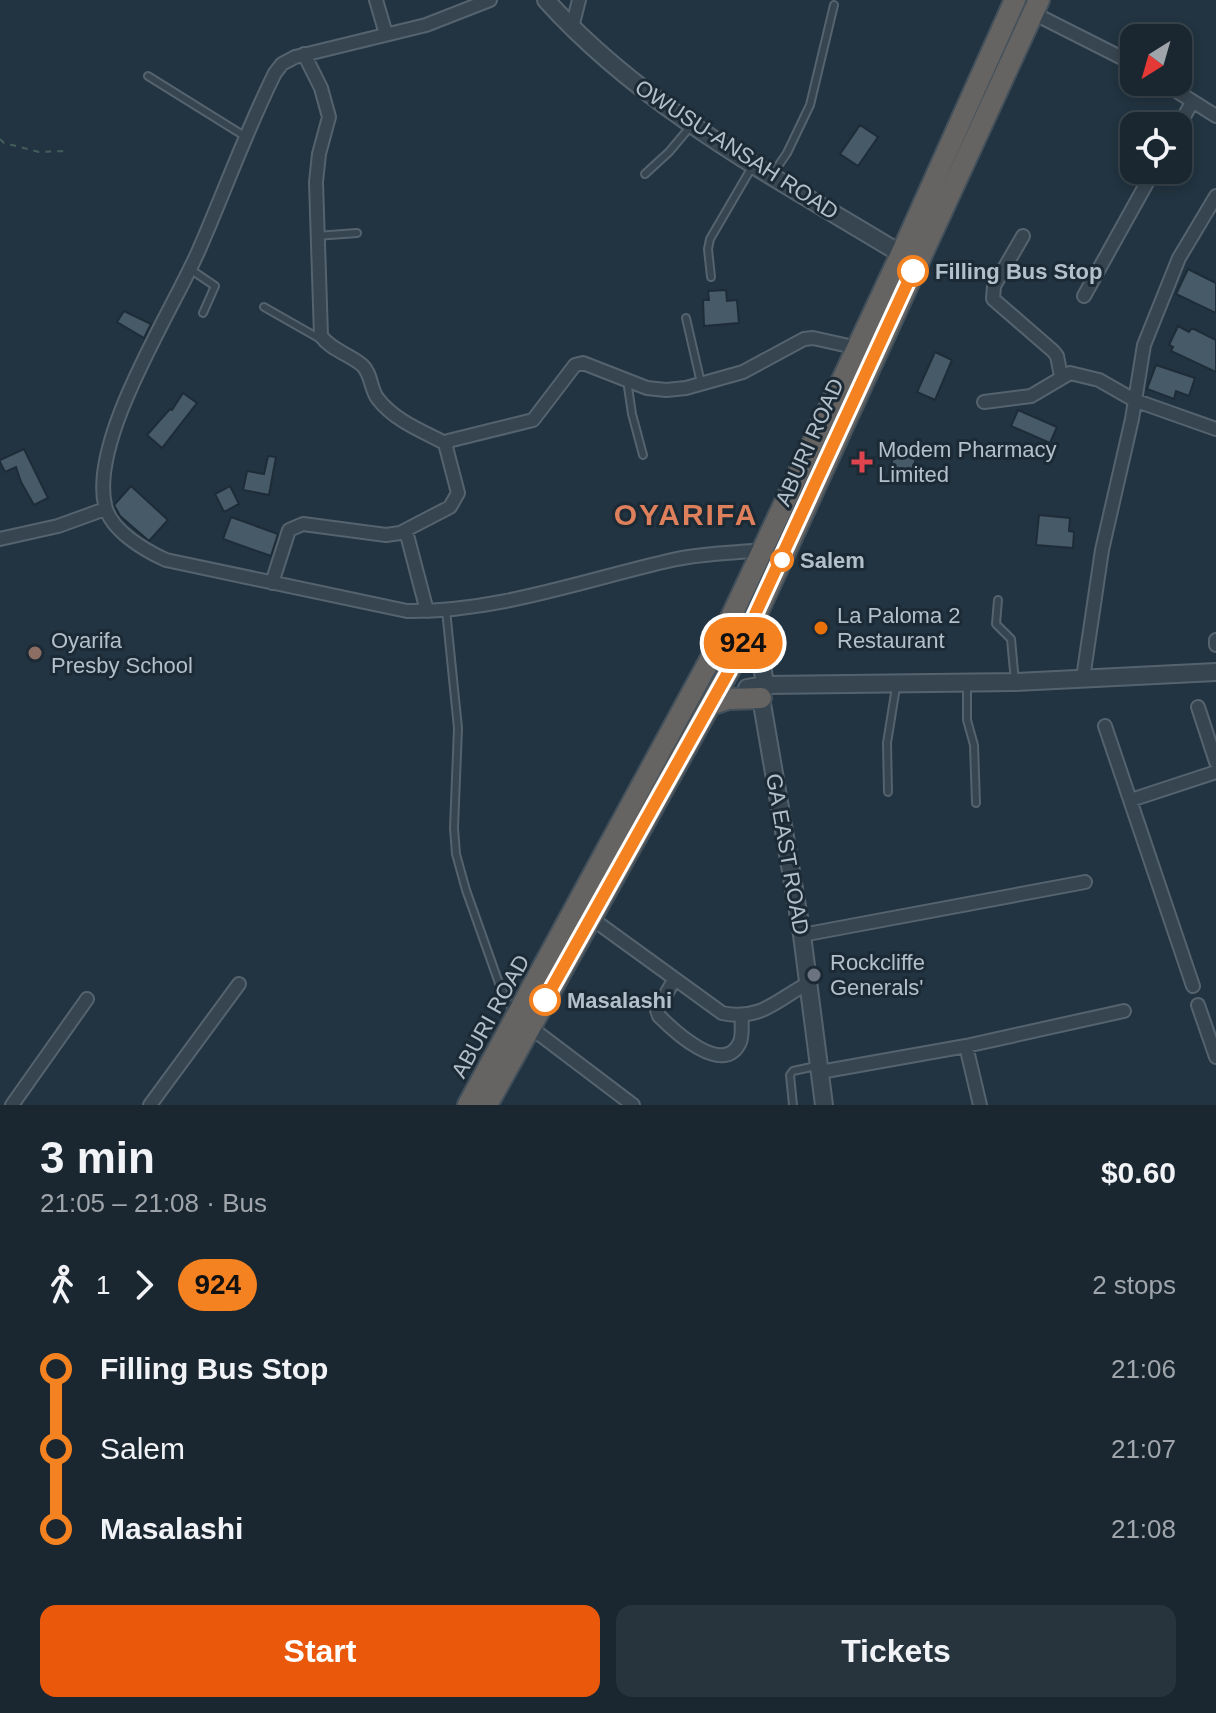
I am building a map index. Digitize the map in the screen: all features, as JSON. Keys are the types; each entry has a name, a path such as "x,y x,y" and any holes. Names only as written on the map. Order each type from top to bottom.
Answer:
{"highway":[{"name":"ABURI ROAD","path":"487,1105 523,1022 764,550 901,254 1012,1"},
{"name":"ABURI ROAD","path":"468,1105 591,918 729,671 1036,6"},
{"path":"710,705 758,690"}],"street":[{"path":"376,0 386,34"},
{"path":"490,0 426,25 304,54 282,64 275,73 190,269 127,395 108,449 102,484 105,509 126,537 166,560 407,611 446,610 507,601 676,559 764,550"},
{"name":"OWUSU-ANSAH ROAD","path":"546,0 618,70 692,124 901,254"},
{"path":"572,27 579,0"},
{"path":"1036,6 1120,56"},
{"path":"304,54 321,88 329,117 317,168 319,329 325,342 368,371 375,396 388,411 447,444"},
{"path":"1183,96 1216,116"},
{"path":"1187,112 1192,102"},
{"path":"1084,296 1146,184"},
{"path":"1083,678 1102,550 1132,419 1144,345 1179,258 1216,196"},
{"path":"1023,236 994,286 993,299 1053,351 1061,376"},
{"path":"272,583 289,530 294,526 303,524 386,535 406,531 450,507 457,499 447,444 451,439 533,420 575,365 583,363 647,388 666,390 743,372 804,339 813,338 858,348"},
{"path":"984,402 1041,393 1061,376 1070,373 1099,380 1134,400 1216,429"},
{"path":"0,539 58,526 105,509"},
{"path":"406,531 427,611"},
{"name":"GA EAST ROAD","path":"755,618 758,690 802,935 824,1105"},
{"path":"719,643 729,671 758,690 1216,672"},
{"path":"1198,707 1216,762"},
{"path":"1105,726 1193,986"},
{"path":"1131,800 1216,772"},
{"path":"802,935 1085,882"},
{"path":"591,918 722,1013 742,1016 765,1011 807,984"},
{"path":"674,980 657,1010 659,1016 705,1051 716,1056 723,1055 737,1046 741,1040 742,1016"},
{"path":"150,1105 239,984"},
{"path":"12,1105 87,999"},
{"path":"1198,1005 1216,1057"},
{"path":"820,1069 966,1046 1124,1011"},
{"path":"523,1022 633,1105"},
{"path":"966,1046 980,1105"}],"lane":[{"path":"772,175 787,153 810,105 834,5"},
{"path":"148,76 246,137"},
{"path":"645,174 669,152 692,124"},
{"path":"711,277 710,239 754,164"},
{"path":"316,236 357,233"},
{"path":"190,269 215,286 203,313"},
{"path":"264,307 325,342"},
{"path":"686,318 701,383"},
{"path":"627,380 643,455"},
{"path":"998,600 996,624 1011,639 1015,682"},
{"path":"446,610 458,728 454,828 456,854 500,986 523,1022"},
{"path":"967,682 967,720 974,745 976,803"},
{"path":"888,792 887,743 896,683"},
{"path":"793,1105 790,1075 793,1071 820,1069"}],"path":[{"path":"0,139 4,143 39,152 68,151"}],"building":[{"path":"860,125 878,137 858,166 840,154"},
{"path":"1188,269 1216,283 1216,313 1176,294"},
{"path":"726,290 727,301 737,300 739,323 704,326 703,300 709,300 708,291"},
{"path":"124,311 151,324 144,338 117,322"},
{"path":"1178,326 1189,332 1194,329 1216,340 1216,372 1171,351 1173,347 1169,345"},
{"path":"935,352 952,360 935,400 917,392"},
{"path":"1156,365 1195,378 1189,396 1176,391 1174,399 1147,389"},
{"path":"183,393 197,403 162,448 147,435 172,410"},
{"path":"1018,410 1057,427 1050,443 1011,426"},
{"path":"897,445 918,452 908,485 887,479"},
{"path":"24,449 48,498 34,505 16,467 5,472 0,462"},
{"path":"268,456 276,457 269,495 243,490 247,471 264,474"},
{"path":"131,486 168,520 149,541 120,516 114,505"},
{"path":"230,486 239,504 224,512 215,494"},
{"path":"1039,515 1070,518 1069,531 1074,532 1073,548 1036,545"},
{"path":"231,517 278,534 271,556 223,539"}],"bus line":[{"name":"924","path":"545,1000 729,671 913,271"}],"place":[{"name":"Filling Bus Stop","path":"913,271"},
{"name":"Modem Pharmacy Limited","path":"862,462"},
{"name":"Salem","path":"782,560"},
{"name":"La Paloma 2 Restaurant","path":"821,628"},
{"name":"Oyarifa Presby School","path":"35,653"},
{"name":"Rockcliffe Generals'","path":"814,975"},
{"name":"Masalashi","path":"545,1000"}],"district":[{"name":"OYARIFA","path":"686,515"}]}
